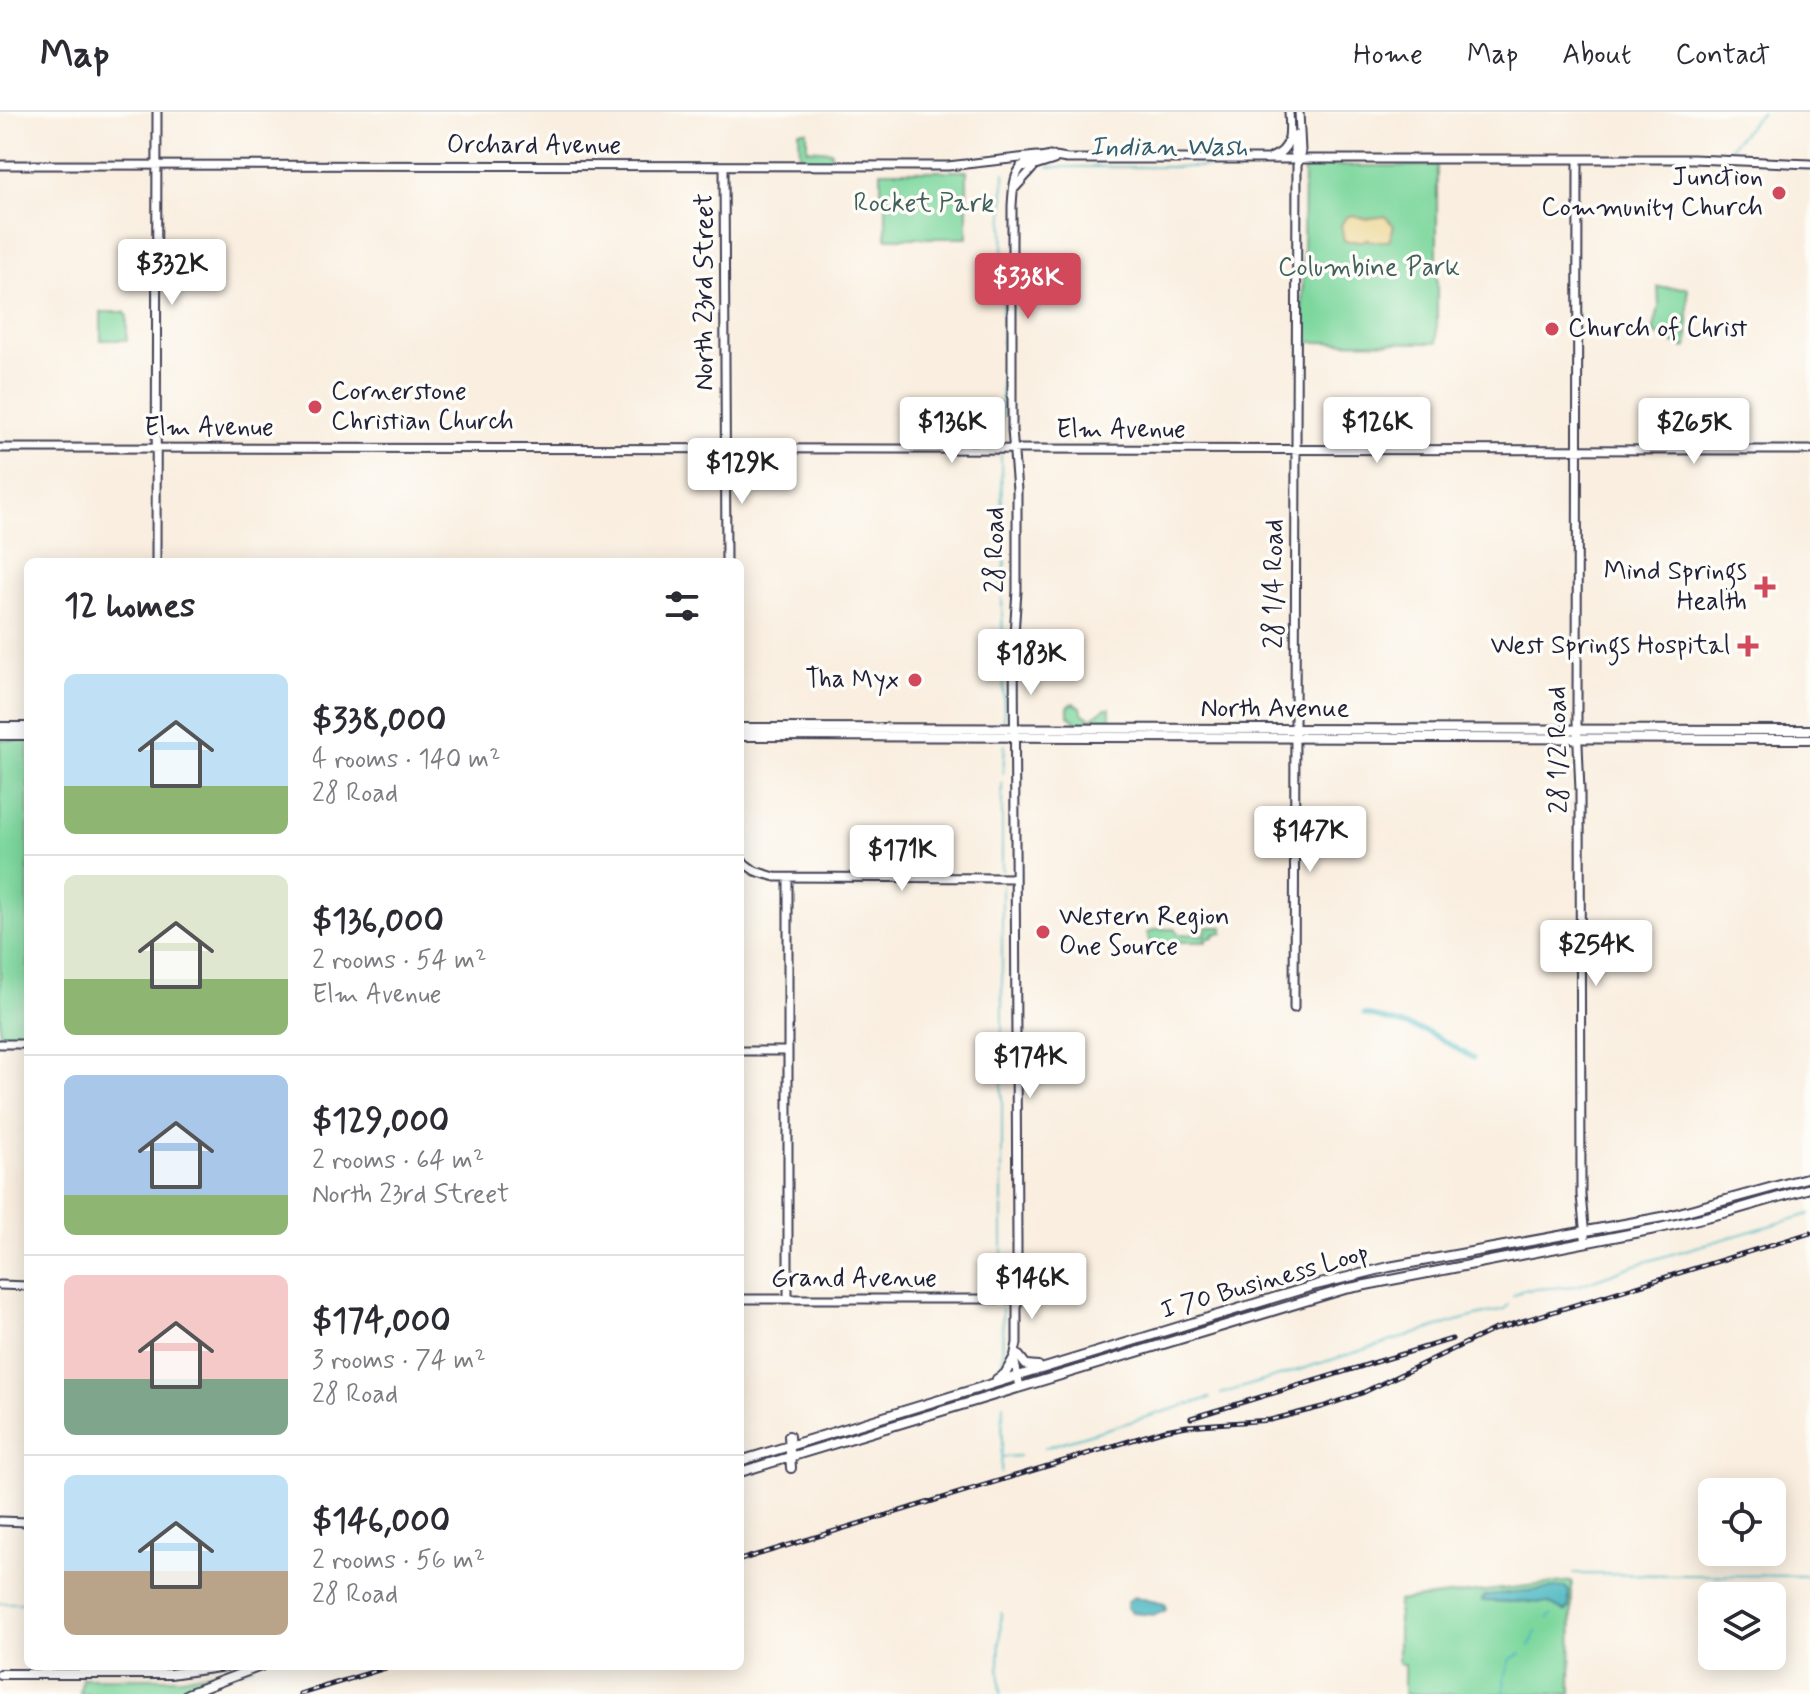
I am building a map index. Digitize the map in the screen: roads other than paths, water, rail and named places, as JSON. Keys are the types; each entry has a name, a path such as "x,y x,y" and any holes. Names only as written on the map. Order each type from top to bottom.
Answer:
{"main road":[{"path":"0,727 24,730"},
{"name":"North Avenue","path":"744,728 939,732 1656,734 1713,739 1790,739 1810,734"},
{"name":"North Avenue","path":"939,732 978,728 1073,737 1159,729 1192,733"},
{"name":"North Avenue","path":"1295,733 1328,738 1405,729 1464,738 1481,733 1541,730 1612,738 1689,730 1810,734"},
{"path":"1713,739 1720,730"},
{"path":"0,735 24,732"},
{"path":"744,736 898,736 912,732 939,732"},
{"name":"I 70 Business Loop","path":"744,1460 925,1399 975,1389 1351,1276 1668,1216 1810,1177"},
{"name":"I 70 Business Loop","path":"744,1471 1353,1287 1686,1223 1810,1188"},
{"path":"1351,1276 1353,1287"},
{"path":"1181,1326 1186,1337"},
{"path":"975,1389 1002,1377 1017,1357 1028,1366 1051,1365"},
{"path":"925,1399 930,1414"},
{"path":"789,1436 791,1468"},
{"path":"0,1674 183,1674 204,1670"},
{"path":"187,1694 250,1670"}],"street":[{"path":"156,558 157,112"},
{"path":"1261,159 1286,149 1294,112"},
{"name":"28 1/4 Road","path":"1294,112 1301,151 1298,160 1295,449 1294,1008"},
{"path":"1012,157 1021,166 1053,156"},
{"name":"Orchard Avenue","path":"0,165 956,165 1012,157 1053,156 1067,159 1699,159 1810,164"},
{"name":"Orchard Avenue","path":"1021,166 1067,159"},
{"name":"28 1/2 Road","path":"1578,160 1581,1195 1586,1243"},
{"name":"North 23rd Street","path":"724,166 726,558"},
{"name":"28 Road","path":"1020,1387 1017,1375 1014,732 1017,490 1013,450 1014,190 1015,175 1021,166"},
{"path":"1014,190 1036,166"},
{"name":"Elm Avenue","path":"0,448 1810,450"},
{"path":"744,863 762,874 788,878 1015,878"},
{"path":"788,878 788,1299"},
{"path":"0,1044 24,1044"},
{"path":"744,1051 788,1051"},
{"path":"0,1285 24,1286"},
{"name":"Grand Avenue","path":"744,1299 1017,1299"},
{"path":"0,1521 24,1522"}],"water":[{"path":"1565,1587 1569,1591 1569,1608 1565,1612 1548,1603 1482,1601 1484,1596 1489,1595"},
{"path":"1134,1597 1165,1604 1166,1610 1155,1615 1132,1613 1127,1602"}],"waterway":[{"name":"Indian Wash","path":"1728,149 1762,112"},
{"name":"Indian Wash","path":"1049,167 1289,167"},
{"name":"Indian Wash","path":"1001,443 1004,173"},
{"name":"Indian Wash","path":"1001,456 1005,542"},
{"name":"Indian Wash","path":"1001,585 1006,554"},
{"name":"Indian Wash","path":"1002,597 1004,720"},
{"name":"Indian Wash","path":"1003,773 1005,745"},
{"name":"Indian Wash","path":"1002,783 1002,871"},
{"name":"Indian Wash","path":"1002,885 1002,1290"},
{"path":"1364,1014 1428,1032 1473,1058"},
{"path":"1513,1296 1523,1290 1577,1286 1638,1264 1810,1214"},
{"path":"1221,1394 1505,1309 1508,1305"},
{"name":"Indian Wash","path":"1002,1309 1003,1365"},
{"path":"1043,1448 1210,1398"},
{"name":"Indian Wash","path":"1001,1473 1003,1404"},
{"path":"1003,1457 1019,1456"},
{"path":"1573,1574 1810,1576"},
{"path":"0,1603 24,1603"},
{"name":"Indian Wash","path":"1001,1613 1001,1694"},
{"path":"1548,1618 1551,1615"},
{"path":"1530,1646 1536,1631"},
{"path":"1504,1694 1511,1659 1521,1654"}],"railway":[{"path":"744,1559 1165,1430 1270,1420 1322,1407 1362,1393 1493,1330 1810,1233"},
{"path":"1191,1418 1452,1339"},
{"path":"300,1694 379,1670"}],"place":[{"name":"Junction Community Church","path":"1779,193"},
{"name":"Church of Christ","path":"1552,329"},
{"name":"Cornerstone Christian Church","path":"315,407"},
{"name":"Mind Springs Health","path":"1765,587"},
{"name":"West Springs Hospital","path":"1748,646"},
{"name":"Tha Myx","path":"915,680"},
{"name":"Western Region One Source","path":"1043,932"}],"park label":[{"name":"Rocket Park","path":"924,204"},
{"name":"Columbine Park","path":"1369,268"}]}
